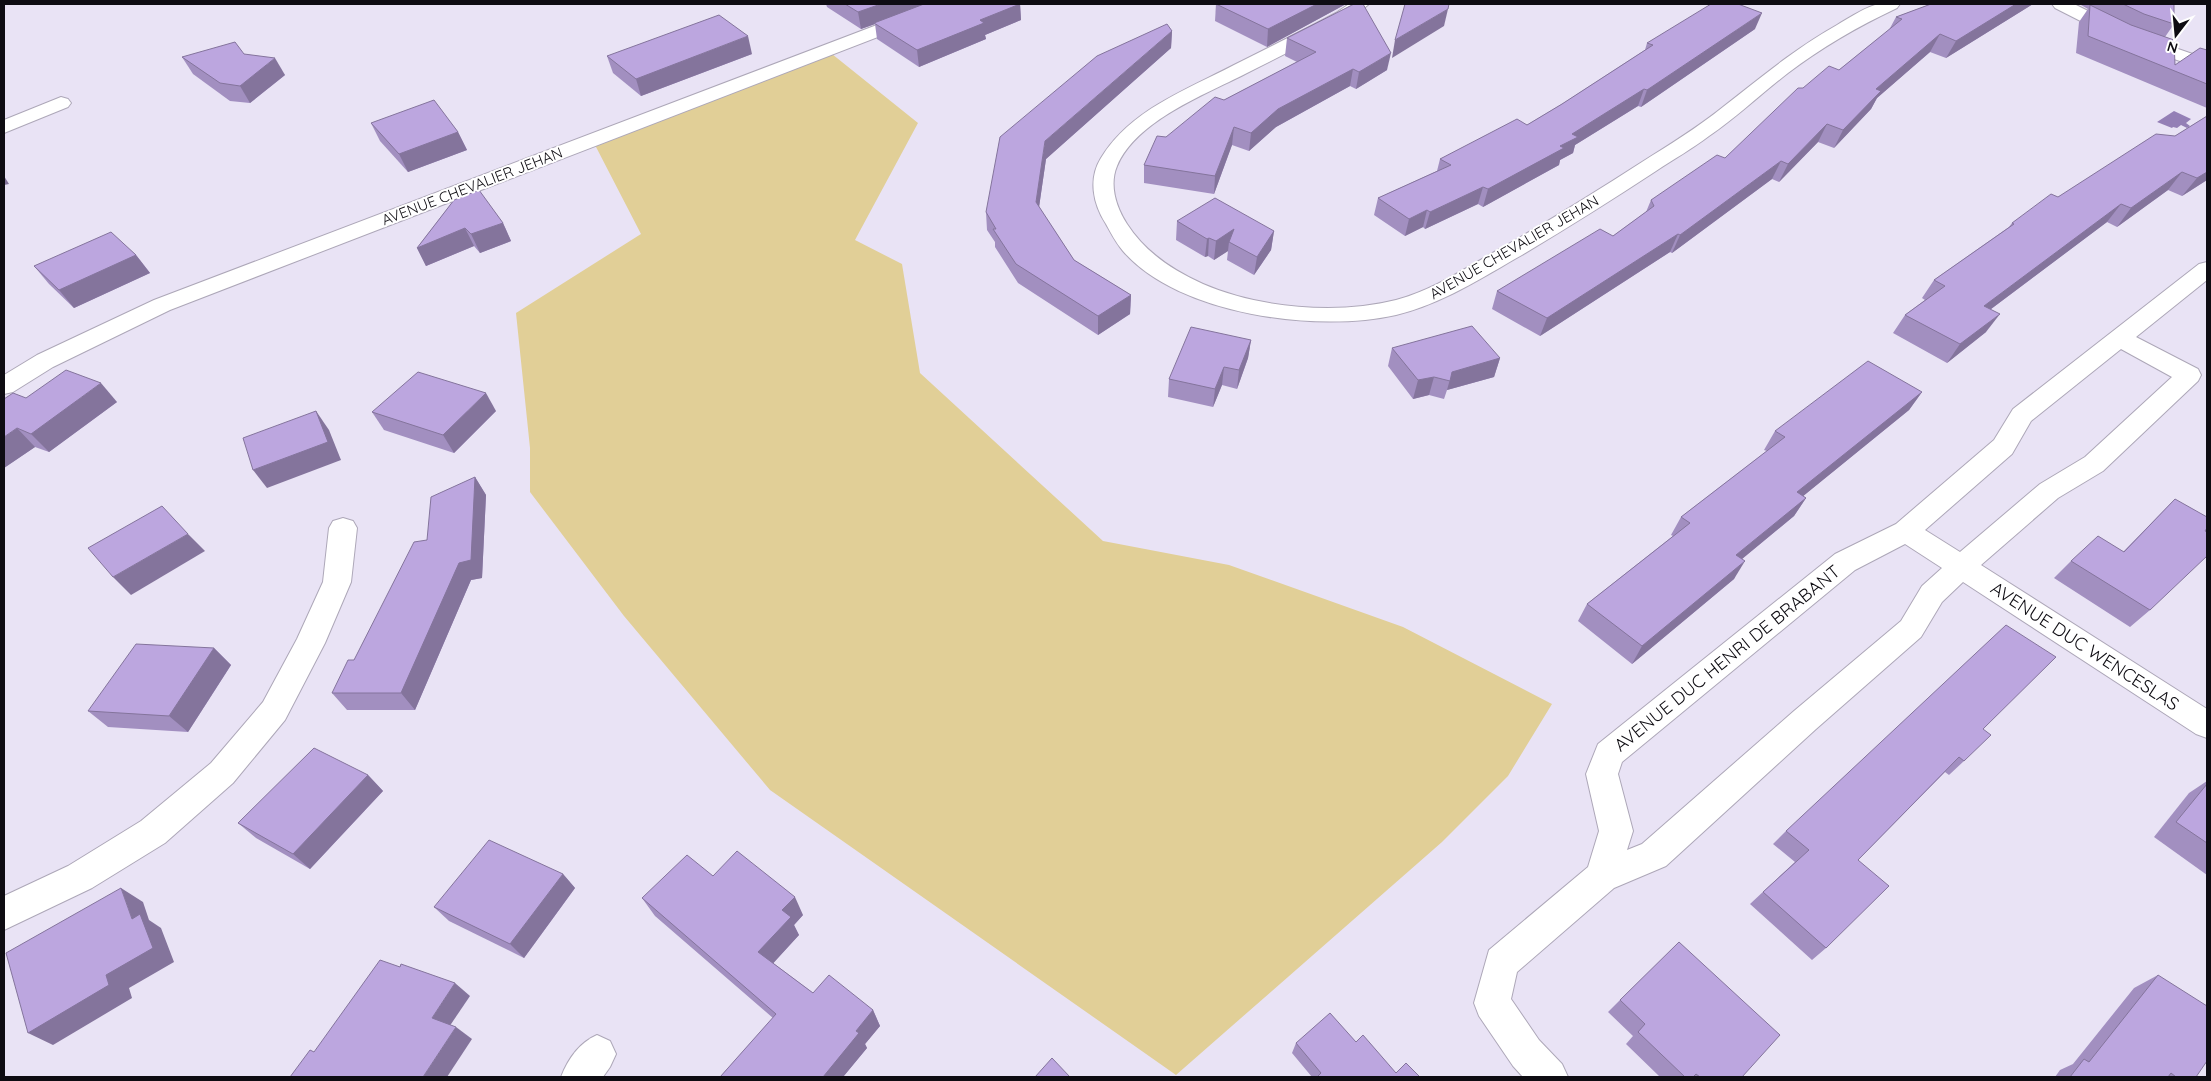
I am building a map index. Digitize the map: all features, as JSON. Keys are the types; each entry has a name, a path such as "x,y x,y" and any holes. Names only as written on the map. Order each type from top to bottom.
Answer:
{"street":[{"name":"AVENUE CHEVALIER JEHAN","path":"4,386 45,361 162,305 948,4"},
{"name":"AVENUE CHEVALIER JEHAN","path":"1360,4 1342,17 1184,98 1150,118 1127,138 1110,160 1102,190 1114,223 1136,253 1170,276 1214,296 1267,311 1315,316 1347,316 1393,309 1436,295 1564,221 1706,129 1792,61 1852,22 1891,4"},
{"path":"2061,4 2126,37 2207,65"},
{"path":"4,127 61,103"},
{"name":"AVENUE DUC HENRI DE BRABANT","path":"1602,877 1616,831 1602,774 1609,754 1845,562 1906,531 2003,447 2022,415 2207,269"},
{"path":"1549,1077 1526,1052 1492,1003 1502,962 1602,877 1654,855 1805,720 1911,629 1932,594 1962,566 2049,491 2094,464 2198,380 2120,338"},
{"path":"4,913 80,877 153,832 222,773 274,711 310,643 337,582 343,528"},
{"path":"1906,531 1962,566"},
{"name":"AVENUE DUC WENCESLAS","path":"1962,566 2207,725"}],"shaded area":[{"path":"832,54 918,123 855,240 902,264 920,373 1103,541 1229,565 1403,627 1552,704 1508,776 1442,842 1176,1075 770,790 624,616 530,492 530,448 516,313 641,234 595,145"},
{"path":"2174,111 2191,119 2186,123 2190,126 2187,128 2181,125 2177,128 2172,128 2157,122"}],"building":[{"path":"845,4 881,4 858,12"},
{"path":"924,4 1020,4 980,20 984,23 917,50 874,23"},
{"path":"1216,4 1317,4 1268,29"},
{"path":"1354,4 1363,4 1391,53 1359,72 1353,69 1278,109 1251,133 1234,127 1215,176 1144,165 1157,136 1166,137 1215,97 1224,100 1316,52 1287,38"},
{"path":"1405,4 1449,4 1448,9 1395,40"},
{"path":"1711,4 1738,4 1762,13 1647,90 1644,89 1572,134 1578,137 1560,146 1564,148 1488,189 1483,187 1430,212 1427,210 1409,219 1378,198 1451,165 1440,159 1517,119 1527,125 1653,45 1647,43"},
{"path":"1931,4 2016,4 1956,41 1940,34 1876,89 1881,91 1843,130 1827,124 1788,164 1781,161 1680,235 1678,234 1547,318 1497,291 1600,229 1613,236 1654,206 1651,200 1717,155 1725,158 1798,88 1803,88 1829,66 1839,70 1902,19 1896,17"},
{"path":"2123,4 2174,4 2174,24 2144,14"},
{"path":"2090,5 2131,25 2174,40 2175,65 2200,48 2207,50 2207,84 2088,36"},
{"path":"719,15 748,36 636,79 607,56"},
{"path":"1167,24 1172,31 1045,141 1036,202 1074,260 1131,295 1098,316 1016,264 993,229 996,229 986,212 1000,137 1097,56"},
{"path":"235,42 244,54 275,58 240,86 220,83 182,57"},
{"path":"434,100 458,132 399,154 371,123"},
{"path":"2207,116 2207,172 2197,178 2182,172 2131,208 2121,204 1984,306 2000,314 1960,344 1905,315 1945,286 1934,280 2014,224 2012,223 2051,194 2058,197 2156,134 2175,136"},
{"path":"479,190 503,223 471,234 465,228 417,248 454,200"},
{"path":"1215,198 1274,231 1257,257 1229,242 1234,229 1216,241 1207,239 1177,221"},
{"path":"111,232 136,255 59,290 34,266"},
{"path":"1472,326 1500,358 1452,372 1450,381 1434,377 1418,380 1392,348"},
{"path":"1191,327 1251,340 1239,370 1224,367 1215,389 1169,379"},
{"path":"1868,361 1922,392 1797,492 1806,498 1736,555 1745,561 1642,646 1587,604 1690,523 1681,517 1785,437 1775,431"},
{"path":"66,370 101,383 31,434 17,428 4,437 4,399 13,393 26,398"},
{"path":"418,372 486,393 443,435 372,412"},
{"path":"316,411 328,442 253,470 243,438"},
{"path":"475,477 471,560 459,563 401,693 332,693 348,660 354,660 414,542 427,540 431,497"},
{"path":"2175,499 2207,517 2207,528 2205,531 2207,532 2207,556 2150,610 2071,561 2098,536 2124,552"},
{"path":"162,506 188,534 113,577 88,548"},
{"path":"2006,625 2056,657 1983,729 1991,735 1964,761 1959,757 1858,860 1889,886 1826,948 1763,892 1809,850 1786,831"},
{"path":"136,644 214,648 169,716 88,711"},
{"path":"314,748 368,775 293,854 238,823"},
{"path":"2207,784 2207,843 2176,822"},
{"path":"489,840 563,874 510,944 434,907"},
{"path":"737,851 795,897 782,910 791,917 758,952 813,993 829,975 873,1010 856,1031 859,1033 823,1077 720,1077 776,1014 642,898 687,855 713,876"},
{"path":"121,888 132,919 140,914 153,948 106,975 109,985 28,1033 6,953"},
{"path":"1679,942 1780,1035 1742,1077 1700,1077 1696,1074 1693,1077 1685,1077 1638,1032 1645,1024 1620,1000"},
{"path":"380,960 400,967 401,964 455,983 432,1018 456,1027 423,1077 290,1077 310,1050 314,1052"},
{"path":"2158,975 2207,1006 2207,1061 2196,1077 2176,1077 2171,1073 2168,1077 2070,1077 2084,1059 2089,1062"},
{"path":"1330,1013 1356,1042 1363,1035 1396,1073 1406,1063 1420,1077 1317,1077 1321,1073 1296,1043"},
{"path":"1052,1058 1070,1077 1035,1077"}]}
